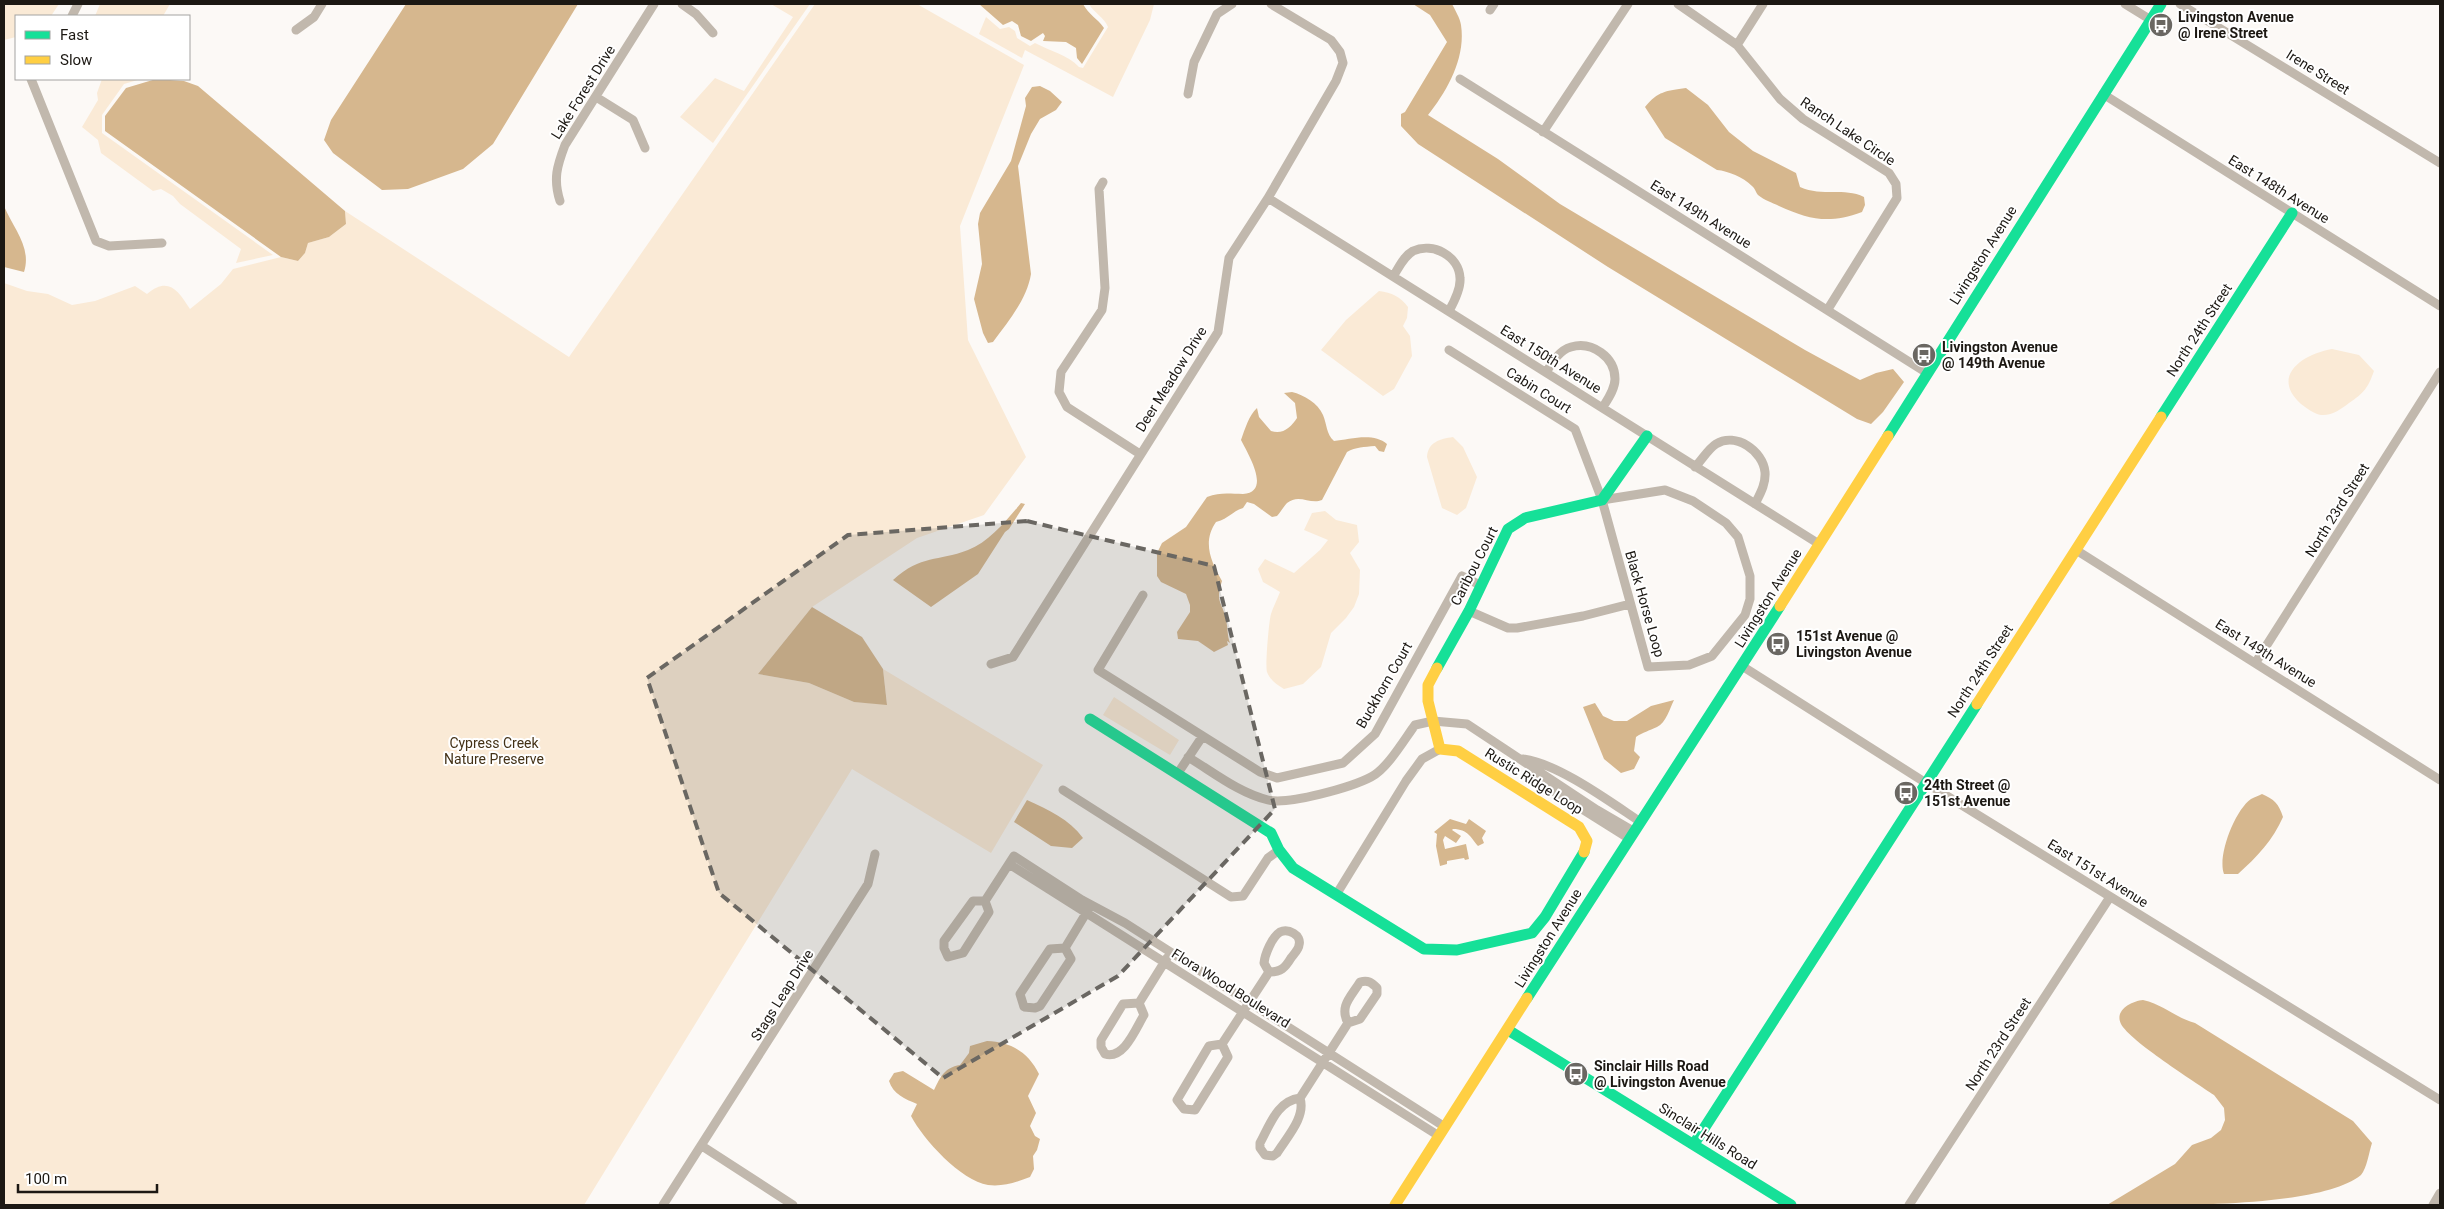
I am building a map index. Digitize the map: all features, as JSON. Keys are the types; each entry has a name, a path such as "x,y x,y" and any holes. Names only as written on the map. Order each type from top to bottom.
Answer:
{"street":[{"path":"296,30 314,17 322,4"},
{"name":"Lake Forest Drive","path":"560,201 555,185 558,163 565,145 654,4"},
{"path":"682,4 696,14 712,33"},
{"path":"1188,94 1194,62 1217,14 1232,4"},
{"name":"Deer Meadow Drive","path":"991,664 1013,657 1218,332 1229,258 1268,198 1344,64 1340,52 1331,40 1270,4"},
{"path":"1543,132 1628,4"},
{"name":"Ranch Lake Circle","path":"1678,4 1737,44 1780,99 1803,119 1889,173 1896,184 1897,198 1828,309"},
{"path":"1737,44 1763,4"},
{"path":"2125,4 2151,20"},
{"name":"Livingston Avenue","path":"1395,1205 1634,830 1742,666 2161,4"},
{"name":"Irene Street","path":"2180,4 2440,163"},
{"name":"East 149th Avenue","path":"1460,79 1927,372"},
{"path":"31,80 96,241 110,246 162,243"},
{"name":"East 148th Avenue","path":"2103,94 2440,306"},
{"path":"596,98 632,120 645,148"},
{"path":"1103,182 1099,189 1105,288 1102,310 1061,372 1059,392 1067,408 1140,454"},
{"name":"East 150th Avenue","path":"1268,198 1547,371 1695,467 1819,544"},
{"name":"North 24th Street","path":"1694,1144 2292,213"},
{"path":"1394,276 1402,261 1414,251 1429,248 1443,251 1455,264 1460,278 1457,295 1449,311"},
{"path":"1547,371 1560,353 1570,347 1580,345 1591,347 1604,354 1611,362 1615,380 1614,388 1603,407"},
{"name":"Cabin Court","path":"1449,350 1575,429 1602,500"},
{"name":"North 23rd Street","path":"2256,662 2440,372"},
{"path":"1602,500 1647,436"},
{"path":"1695,467 1716,444 1723,441 1732,440 1750,447 1763,461 1765,470 1763,487 1755,504"},
{"name":"Black Horse Loop","path":"1665,490 1693,501 1726,523 1738,537 1750,576 1750,599 1745,614 1712,656 1689,665 1648,667 1630,604 1602,500 1665,490"},
{"name":"Caribou Court","path":"1434,721 1428,701 1428,685 1469,611 1508,529 1525,518 1602,500"},
{"name":"East 149th Avenue","path":"2076,550 2440,780"},
{"name":"Buckhorn Court","path":"1143,595 1098,670 1260,772 1277,778 1343,763 1375,734 1462,576 1480,585"},
{"path":"1469,611 1508,628 1517,628 1583,616 1630,604"},
{"name":"East 151st Avenue","path":"1742,666 1926,784 2440,1100"},
{"name":"Rustic Ridge Loop","path":"1090,719 1178,772 1271,833 1279,850 1293,868 1424,949 1457,950 1532,933 1546,917 1583,857 1587,841 1579,827 1458,751 1440,749"},
{"path":"1188,757 1244,791 1270,801 1311,797 1372,777 1387,762 1415,725 1434,721 1467,724 1597,810 1634,830"},
{"path":"1336,895 1422,759 1440,749 1434,721"},
{"path":"1178,772 1202,737"},
{"path":"1520,759 1535,760 1552,768 1634,830"},
{"path":"1063,790 1231,897 1244,896 1268,858 1279,850"},
{"name":"Stags Leap Drive","path":"663,1205 702,1146 740,1081 756,1061 868,884 876,854"},
{"name":"Flora Wood Boulevard","path":"1442,1132 1323,1062 1164,963 1089,909 1014,856 1009,864 1089,909 1125,924 1169,954 1329,1053 1442,1132"},
{"path":"985,901 1009,864"},
{"name":"North 23rd Street","path":"1909,1205 2110,897"},
{"path":"972,901 985,901 990,912 964,952 948,956 945,952 944,941 972,901"},
{"path":"1065,948 1089,909"},
{"path":"1285,931 1294,932 1299,939 1300,945 1286,966 1278,972 1269,972 1264,963 1265,954 1278,933 1285,931"},
{"path":"1050,948 1065,948 1070,959 1040,1006 1035,1008 1024,1007 1020,994 1050,948"},
{"path":"1139,1003 1169,954"},
{"path":"1222,1044 1228,1057 1196,1110 1184,1109 1178,1100 1209,1046 1222,1044 1251,1003 1269,972"},
{"path":"1300,1098 1348,1023 1360,1019 1377,994 1377,988 1372,983 1360,982 1344,1008 1343,1014 1348,1023"},
{"path":"1139,1003 1144,1015 1122,1052 1110,1056 1105,1054 1101,1047 1102,1040 1123,1004 1139,1003"},
{"name":"Sinclair Hills Road","path":"1508,1030 1791,1205"},
{"path":"1300,1098 1303,1106 1300,1115 1277,1153 1273,1156 1265,1155 1260,1148 1260,1143 1282,1105 1290,1099 1300,1098"},
{"path":"702,1146 792,1205"},
{"path":"2433,1205 2440,1193"}],"highlighted area":[{"path":"1027,521 1214,566 1275,809 1118,976 943,1078 719,893 647,678 848,535"}],"green space":[{"path":"4,4 59,4 52,15 15,15 15,37 4,40"},
{"path":"100,4 170,4 164,15 95,15"},
{"path":"771,4 810,4 713,143 680,117 715,78 744,91 793,17"},
{"name":"Cypress Creek Nature Preserve","path":"815,4 917,4 1024,65 960,226 968,340 1026,457 984,515 917,538 812,607 758,674 809,683 854,702 887,704 883,669 1043,765 991,853 852,769 584,1205 4,1205 4,283 27,291 48,294 72,305 95,301 135,286 147,294 161,286 167,286 177,291 190,309 221,284 233,269 281,257 298,261 305,253 308,243 329,237 346,224 345,211 569,357"},
{"path":"1089,4 1154,4 1150,20 1113,97 1025,50 1022,58 979,34 986,17 1000,29 1009,27 1015,31 1017,38 1030,46 1035,43 1064,56 1083,68 1108,27"},
{"path":"102,80 138,80 124,84 102,115 102,133 273,255 236,263 241,249 180,204 173,196 161,189 153,191 101,153 98,140 82,127 98,100 97,93"},
{"path":"1379,291 1395,296 1408,307 1407,318 1403,326 1410,336 1412,356 1394,389 1383,396 1321,350 1346,320"},
{"path":"2332,349 2359,355 2374,371 2365,390 2358,396 2336,412 2321,415 2303,406 2292,394 2289,384 2290,376 2294,368 2301,361"},
{"path":"1453,437 1463,447 1477,477 1466,508 1457,515 1442,508 1427,457 1432,445 1439,440"},
{"path":"1325,511 1336,520 1357,525 1359,542 1350,553 1360,570 1359,594 1354,607 1331,633 1321,667 1303,684 1284,689 1272,680 1267,672 1270,618 1280,592 1263,582 1258,569 1265,559 1294,573 1320,550 1328,540 1304,530 1312,513"},
{"path":"1114,697 1179,740 1170,755 1103,715"}],"shaded area":[{"path":"406,4 578,4 493,144 463,169 408,189 382,190 333,153 324,140 331,120"},
{"path":"979,4 1083,4 1104,28 1082,64 1077,58 1076,48 1066,42 1043,41 1045,36 1043,33 1031,41 1021,36 1018,25 1012,21 1003,25"},
{"path":"1413,4 1452,4 1461,25 1461,50 1454,73 1428,115 1498,159 1560,204 1805,350 1860,380 1876,373 1893,369 1904,382 1883,412 1871,424 1857,419 1608,267 1418,144 1401,126 1401,114 1405,112 1447,42 1430,15"},
{"path":"153,80 184,81 198,86 345,211 346,224 329,237 308,243 305,253 298,261 281,257 105,131 105,116 126,88"},
{"path":"1040,86 1050,91 1062,102 1056,110 1040,119 1031,134 1018,166 1031,274 1029,283 1016,310 993,342 988,343 983,333 974,299 982,264 978,224 980,213 1011,161 1026,106 1025,98 1032,87"},
{"path":"1686,88 1708,105 1729,132 1753,151 1796,173 1800,187 1817,191 1856,194 1864,197 1865,205 1862,212 1829,219 1800,215 1760,197 1753,187 1740,177 1717,170 1665,138 1645,107 1658,95"},
{"path":"4,206 24,246 26,263 24,272 4,267"},
{"path":"1292,392 1306,397 1318,407 1323,415 1329,435 1334,441 1362,437 1375,438 1387,444 1384,452 1379,451 1375,446 1357,448 1347,452 1322,500 1291,500 1277,516 1272,517 1254,504 1247,502 1243,508 1216,522 1209,537 1209,544 1214,567 1222,581 1219,598 1226,620 1230,643 1227,641 1228,645 1214,652 1198,641 1178,639 1177,632 1190,612 1190,605 1186,594 1161,582 1157,576 1157,553 1162,543 1186,527 1207,497 1252,492 1256,487 1256,472 1241,440 1246,427 1257,408 1259,417 1271,431 1279,432 1289,427 1297,418 1295,403 1284,393"},
{"path":"1021,503 1025,504 978,574 931,607 893,580 921,562 957,554 983,542 997,530"},
{"path":"812,607 862,637 883,669 887,705 854,702 809,683 758,674"},
{"path":"1674,700 1660,725 1636,737 1634,751 1640,757 1634,769 1621,773 1604,759 1583,707 1595,703 1603,716 1614,721 1627,721 1651,706"},
{"path":"2262,794 2276,803 2283,817 2269,841 2245,868 2238,874 2224,874 2222,866 2225,845 2234,823 2245,805 2251,799"},
{"path":"1027,800 1065,820 1083,838 1072,848 1051,846 1014,822"},
{"path":"1450,819 1466,824 1469,819 1486,831 1482,838 1484,843 1478,846 1466,832 1453,829 1461,836 1456,843 1445,836 1443,840 1445,849 1466,844 1469,859 1447,861 1447,864 1440,866 1436,846 1437,834 1434,832"},
{"path":"2143,1000 2195,1023 2353,1121 2372,1143 2361,1175 2340,1186 2312,1194 2278,1199 2240,1203 2107,1205 2175,1164 2192,1145 2211,1138 2221,1130 2225,1120 2224,1108 2214,1095 2149,1051 2121,1024 2120,1014 2125,1007"},
{"path":"987,1041 1004,1043 1018,1050 1030,1060 1039,1074 1028,1096 1036,1113 1030,1126 1035,1136 1040,1139 1033,1156 1034,1169 1030,1177 1004,1185 988,1185 977,1182 966,1176 944,1158 924,1136 911,1116 917,1104 896,1093 889,1081 894,1073 903,1071 934,1090 944,1073 950,1068 960,1065 969,1053 970,1046"}],"traffic: fast":[{"path":"1888,436 2161,4"},
{"path":"2161,417 2292,213"},
{"path":"1437,668 1469,611 1508,529 1525,518 1602,500 1647,436"},
{"path":"1527,998 1780,606"},
{"path":"1694,1144 1977,704"},
{"path":"1090,719 1271,833 1279,850 1293,868 1424,949 1457,950 1532,933 1545,917 1584,852"},
{"path":"1508,1030 1791,1205"}],"traffic: slow":[{"path":"1977,704 2161,417"},
{"path":"1780,606 1888,436"},
{"path":"1437,668 1428,685 1428,701 1440,749 1458,751 1579,827 1587,841 1584,852"},
{"path":"1395,1205 1527,998"}],"place":[{"name":"Livingston Avenue @ Irene Street","path":"2161,25"},
{"name":"Livingston Avenue @ 149th Avenue","path":"1924,355"},
{"name":"151st Avenue @ Livingston Avenue","path":"1778,644"},
{"name":"24th Street @ 151st Avenue","path":"1906,793"},
{"name":"Sinclair Hills Road @ Livingston Avenue","path":"1576,1074"}]}
